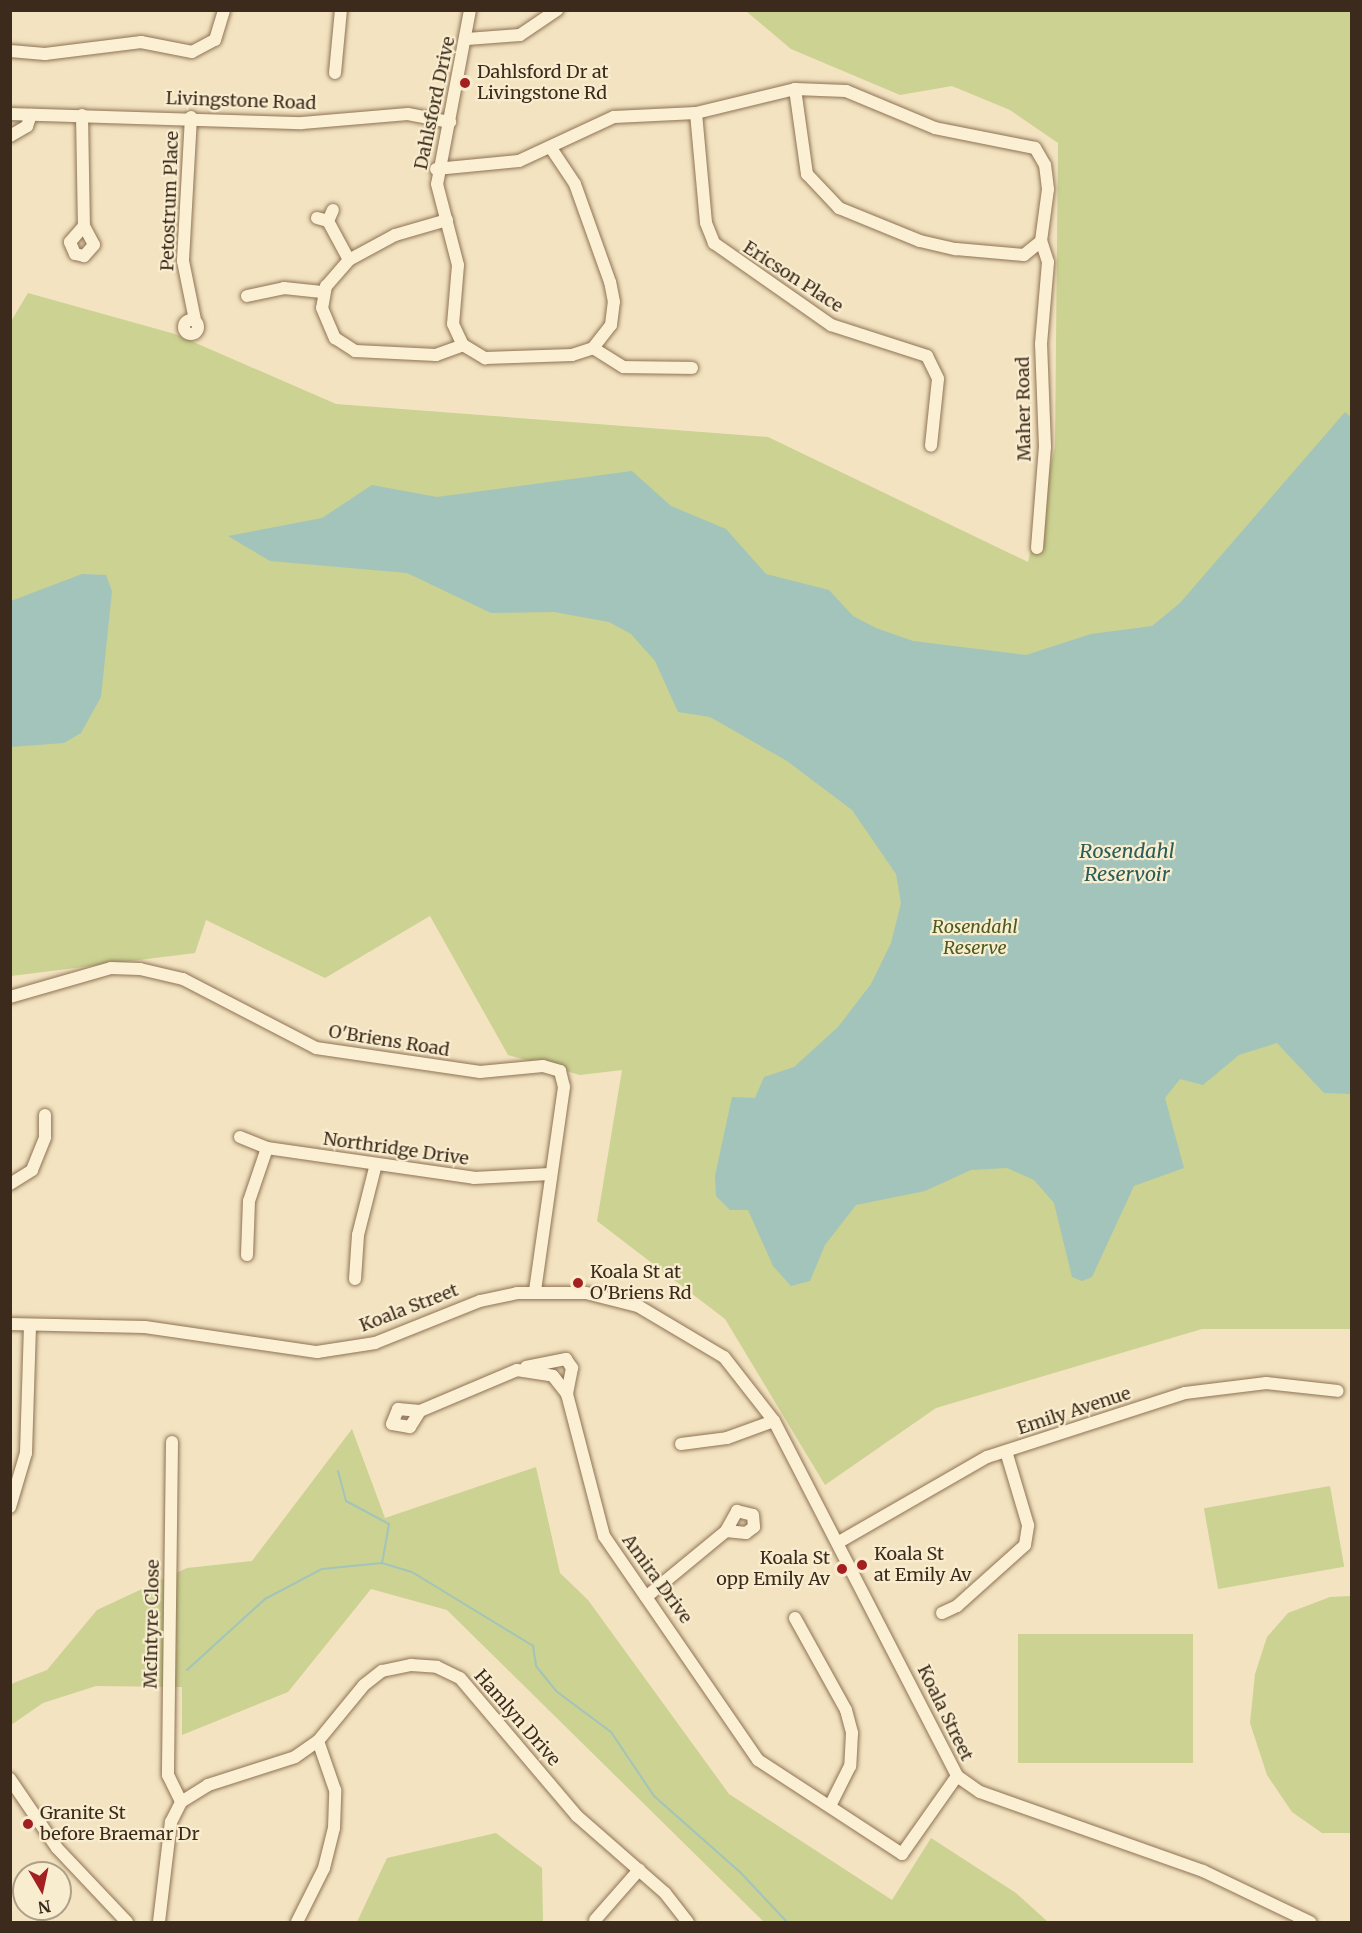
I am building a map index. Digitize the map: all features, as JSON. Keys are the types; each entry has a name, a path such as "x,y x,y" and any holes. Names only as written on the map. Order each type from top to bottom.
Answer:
{"street":[{"path":"10,51 45,54 141,42 192,52 215,40 225,10"},
{"path":"335,73 341,10"},
{"name":"Dahlsford Drive","path":"463,345 453,324 458,265 436,169 450,122 467,39 470,10"},
{"path":"467,39 520,35 557,10"},
{"path":"436,169 504,165 551,148 608,118 696,113 795,89 802,161 828,201 920,242 976,253 1030,252 1041,241"},
{"name":"Maher Road","path":"795,89 846,91 935,128 1035,148 1047,182 1041,241 1047,269 1041,344 1046,447 1037,548"},
{"name":"Ericson Place","path":"696,113 706,223 714,243 831,325 927,356 938,379 931,446"},
{"name":"Livingstone Road","path":"10,114 191,117 302,123 408,114 450,122"},
{"path":"10,136 27,126 31,115"},
{"path":"82,115 84,226"},
{"name":"Petostrum Place","path":"191,117 183,261 195,320"},
{"path":"447,220 395,235 349,260 322,292 326,324 340,344 354,351 436,355 463,345 495,359 572,355 593,348 610,326 613,291 575,184 551,148"},
{"path":"326,216 349,260"},
{"path":"1030,252 1047,269"},
{"path":"247,296 284,288 322,292"},
{"path":"593,348 624,367 692,368"},
{"name":"O'Briens Road","path":"10,997 61,987 111,968 140,969 183,979 316,1048 480,1072 543,1066 560,1071 564,1087 535,1291"},
{"path":"10,1184 32,1170 45,1137 45,1116"},
{"name":"Northridge Drive","path":"240,1137 267,1148 474,1178 550,1173"},
{"path":"247,1255 249,1201 267,1148"},
{"path":"355,1279 358,1235 376,1164"},
{"name":"Koala Street","path":"10,1324 145,1327 317,1352 375,1343 480,1301 535,1291 610,1298 679,1325 724,1357 774,1420 839,1542 957,1776 990,1796 1203,1871 1310,1923"},
{"path":"10,1507 26,1453 30,1325"},
{"path":"525,1368 550,1374 554,1358"},
{"path":"420,1411 554,1358 566,1359 572,1366 567,1394"},
{"name":"Amira Drive","path":"550,1374 567,1394 604,1536 749,1751 902,1854 957,1776"},
{"name":"Emily Avenue","path":"839,1542 971,1465 1006,1451 1207,1386 1315,1384 1338,1391"},
{"path":"681,1444 728,1438 774,1420"},
{"name":"McIntyre Close","path":"172,1442 168,1775 181,1802"},
{"path":"942,1613 957,1606 1025,1545 1028,1525 1006,1451"},
{"path":"646,1597 726,1530"},
{"path":"795,1618 846,1710 852,1733 850,1766 830,1806"},
{"name":"Hamlyn Drive","path":"181,1802 208,1785 269,1769 318,1741 382,1671 437,1667 460,1678 577,1816 639,1870 688,1923"},
{"path":"297,1923 324,1868 334,1828 335,1790 318,1741"},
{"path":"10,1779 57,1848 127,1923"},
{"path":"159,1923 171,1822 181,1802"},
{"path":"595,1920 639,1870"}],"green space":[{"name":"Rosendahl Reserve","path":"746,11 1351,11 1351,1329 1202,1329 936,1408 825,1485 725,1319 597,1221 622,1070 580,1075 508,1055 430,916 325,978 206,920 195,953 11,976 10,323 28,293 175,334 336,404 768,437 1028,562 1055,447 1058,143 1010,110 952,86 900,95 791,49"},
{"path":"352,1429 385,1518 536,1467 560,1573 588,1600 729,1794 892,1900 931,1838 1016,1893 1048,1922 764,1922 447,1610 371,1589 288,1692 182,1735 182,1687 96,1686 43,1703 11,1725 11,1684 47,1670 97,1610 187,1568 252,1561"},
{"path":"1330,1486 1344,1567 1218,1589 1204,1508"},
{"path":"1351,1596 1351,1833 1322,1833 1292,1812 1267,1775 1250,1723 1255,1674 1267,1637 1288,1613 1330,1597"},
{"path":"1018,1634 1193,1634 1193,1763 1018,1763"},
{"path":"496,1833 542,1868 543,1922 357,1922 387,1858"}],"water":[{"name":"Rosendahl Reservoir","path":"1345,412 1352,418 1351,1094 1324,1093 1277,1043 1239,1055 1203,1085 1180,1079 1165,1098 1184,1168 1134,1186 1092,1277 1082,1281 1072,1277 1054,1203 1034,1180 1007,1168 971,1170 925,1191 856,1205 825,1245 810,1281 791,1286 773,1266 748,1210 730,1210 716,1196 715,1176 732,1097 755,1098 764,1077 794,1067 838,1027 871,984 891,943 901,903 896,874 852,810 787,761 710,717 678,712 655,661 631,634 609,622 554,612 491,613 407,573 270,561 228,536 322,518 372,485 437,497 632,471 671,506 726,529 766,574 829,590 853,616 876,628 913,641 1026,655 1091,634 1152,626 1180,603"},
{"path":"82,574 106,575 112,591 101,697 81,733 64,743 11,747 11,601"}],"waterway":[{"path":"338,1471 346,1501 389,1524 382,1563"},
{"path":"187,1670 265,1599 322,1569 382,1563 412,1572 533,1646 536,1666 556,1691 611,1732 654,1796 740,1872 787,1922"}],"place":[{"name":"Dahlsford Dr at Livingstone Rd","path":"465,83"},
{"name":"Koala St at O'Briens Rd","path":"578,1283"},
{"name":"Koala St at Emily Av","path":"862,1565"},
{"name":"Koala St opp Emily Av","path":"842,1569"},
{"name":"Granite St before Braemar Dr","path":"28,1824"}]}
